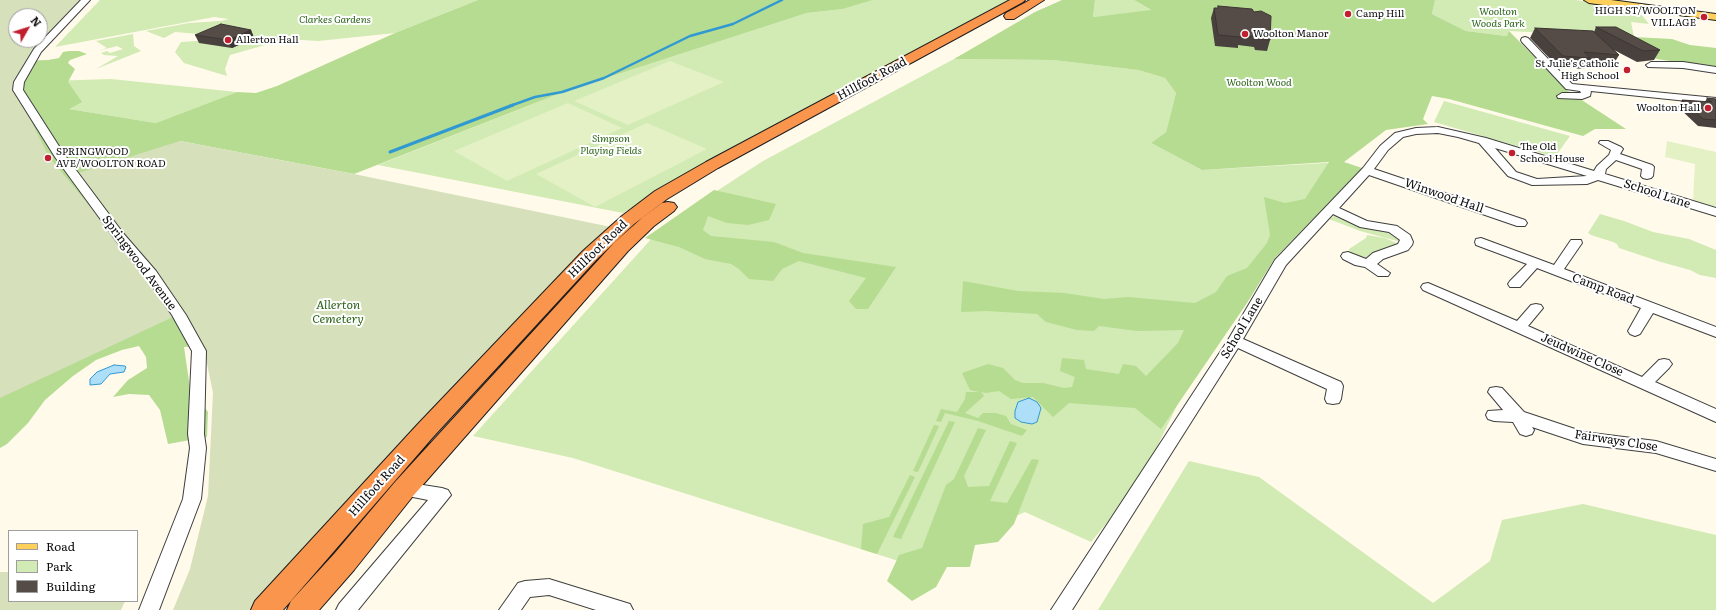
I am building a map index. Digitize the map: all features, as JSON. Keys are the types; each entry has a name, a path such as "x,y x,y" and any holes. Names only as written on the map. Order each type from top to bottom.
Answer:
{"highway":[{"name":"Hillfoot Road","path":"301,610 344,562 404,489 621,247 628,230 661,195 692,176 1019,0"},
{"name":"Hillfoot Road","path":"265,610 425,431 590,255 687,194 1038,0"}],"main road":[{"path":"1589,0 1716,17"},
{"path":"1651,0 1716,10"}],"street":[{"name":"Springwood Avenue","path":"86,0 37,51 19,82 18,90 59,155 119,236 151,274 179,315 198,351 196,434 198,448 192,499 149,610"},
{"path":"1525,40 1569,87 1716,101"},
{"path":"1651,65 1683,66 1716,70"},
{"path":"1562,96 1582,96 1586,94 1584,90 1591,88"},
{"name":"School Lane","path":"1061,610 1235,341 1280,263 1367,170 1384,148 1399,135 1416,131 1438,130 1460,134 1599,175 1716,212"},
{"path":"1482,140 1512,174 1536,183 1587,181 1599,175 1601,168 1614,156 1617,149 1604,143"},
{"path":"1614,156 1648,167 1647,176"},
{"name":"Winwood Hall","path":"1367,170 1521,223"},
{"path":"1331,209 1364,224 1393,229 1406,238 1407,242 1403,247 1378,256 1369,264"},
{"name":"Camp Road","path":"1481,242 1534,264 1716,332"},
{"name":"Camp Road","path":"1556,271 1576,243"},
{"path":"1348,256 1360,262 1369,264 1383,273"},
{"path":"1515,284 1534,264"},
{"name":"Jeudwine Close","path":"1428,286 1716,416"},
{"name":"Camp Road","path":"1634,331 1649,307"},
{"path":"1520,327 1536,308"},
{"path":"1235,341 1335,386 1333,399"},
{"path":"1645,383 1664,364"},
{"name":"Fairways Close","path":"1496,392 1518,416"},
{"name":"Fairways Close","path":"1494,414 1518,416 1583,438 1656,447 1716,465"},
{"path":"1518,416 1526,430"},
{"name":"Hillfoot Road","path":"346,610 442,495 404,489"},
{"path":"509,610 525,589 549,587 623,610"}],"green space":[{"path":"0,0 83,0 48,36 48,8 8,8 8,48 37,48 14,83 13,91 28,115 49,157 147,275 175,316 0,398"},
{"name":"Clarkes Gardens","path":"100,0 478,0 395,33 318,41 286,39 230,55 225,69 227,76 184,63 175,52 181,42 197,41 210,35 175,32 164,38 146,31 189,23 229,19 214,17 55,47"},
{"path":"478,0 873,0 843,9 807,13 566,91 354,174 180,141 195,294 212,371 200,346 184,347 190,388 208,412 207,437 168,444 160,410 149,395 129,394 113,397 128,380 147,368 146,357 139,346 122,350 96,360 73,376 45,400 28,423 7,444 0,448 0,92 18,61 59,58 63,52 69,51 79,51 87,54 70,60 68,63 75,69 68,82 82,102 69,109 156,123 237,92 256,93 277,86 395,33"},
{"name":"Simpson Playing Fields","path":"873,0 1009,0 697,167 623,213 378,165 566,91 807,13 843,9"},
{"name":"Woolton Wood","path":"1062,0 1095,0 1093,17 1151,10 1134,0 1435,0 1432,14 1466,31 1507,36 1509,31 1568,91 1626,129 1595,129 1583,136 1449,99 1432,96 1423,119 1428,124 1386,130 1344,162 1362,168 1275,258 1247,303 1161,429 1135,408 1069,403 1053,417 1033,397 1011,399 999,391 986,393 981,392 984,396 965,413 978,418 983,413 996,413 1006,416 1011,424 1027,430 1022,436 978,421 945,413 941,422 936,421 941,409 957,412 965,399 966,392 979,392 970,390 962,373 988,364 1003,368 1015,380 1023,383 1043,383 1064,388 1072,387 1075,377 1060,371 1062,358 1084,360 1086,369 1119,374 1123,364 1136,366 1146,376 1178,343 1184,330 1137,331 1099,326 1094,331 1077,330 1046,322 1037,314 987,311 961,312 963,281 1018,291 1064,293 1104,299 1128,297 1195,303 1216,292 1227,276 1247,268 1267,243 1270,235 1264,197 1285,203 1305,199 1329,162 1202,170 1151,143 1166,132 1176,93 1165,78 1138,70 1053,60 954,59 1035,12"},
{"path":"1095,0 1134,0 1152,11 1093,17"},
{"name":"Woolton Woods Park","path":"1435,0 1575,0 1636,8 1649,24 1631,22 1634,37 1657,59 1653,59 1612,36 1509,31 1508,36 1466,31 1432,14"},
{"path":"133,34 134,46 141,51 96,69 118,56 104,55 101,53 107,51 110,53 123,49 117,46 98,51 107,48 96,41"},
{"path":"1634,37 1672,39 1690,45 1716,48 1716,68 1657,59"},
{"path":"954,59 1053,60 1138,70 1165,78 1176,93 1166,132 1151,143 1202,170 1344,162 1266,265 1182,395 1140,482 1091,542 1025,512 908,564 573,458 473,436 663,226 763,161"},
{"path":"670,61 724,82 628,125 574,101"},
{"path":"111,79 237,92 156,123 69,109 20,82"},
{"path":"1444,101 1570,136 1555,157 1434,122"},
{"path":"568,103 622,128 507,181 454,151"},
{"path":"647,123 707,149 595,207 536,174"},
{"name":"Allerton Cemetery","path":"180,141 354,174 611,227 250,610 173,610 190,569 208,496 213,393 204,349 99,199 78,173"},
{"path":"1667,141 1716,152 1716,207 1693,201 1695,164 1665,157"},
{"path":"714,190 776,204 769,220 748,225 727,223 708,216 703,230 711,236 774,242 803,253 896,267 868,309 856,309 849,301 866,278 799,261 782,269 773,281 749,279 739,269 731,264 705,259 679,247 645,238"},
{"path":"1600,214 1653,232 1689,239 1716,250 1716,278 1700,275 1690,270 1619,248 1617,244 1613,242 1591,235 1588,233"},
{"path":"1336,215 1399,235 1401,242 1360,231 1329,219"},
{"path":"1367,235 1385,238 1399,244 1367,259 1351,255 1349,249 1366,238"},
{"path":"949,421 955,422 901,539 893,537"},
{"path":"934,425 939,426 918,472 913,471"},
{"path":"978,428 986,430 964,476 968,487 989,486 1010,441 1017,443 990,501 1007,503 1032,459 1039,460 1014,524 998,542 975,545 970,567 947,567 936,587 912,601 887,581 899,555 922,548 946,485 954,479"},
{"path":"1189,461 1259,477 1433,603 1490,561 1502,520 1583,504 1716,535 1716,610 1098,610"},
{"path":"910,475 915,477 877,554 861,549 863,524 889,517"},
{"path":"0,572 8,572 8,602 125,602 121,610 0,610"}],"water":[{"path":"114,365 125,366 124,372 110,374 101,384 90,385 90,379 97,372"},
{"path":"1029,398 1037,402 1041,408 1037,422 1032,424 1021,422 1015,418 1015,411 1018,402"}],"building":[{"path":"1218,6 1252,9 1254,12 1261,11 1271,16 1270,40 1241,35 1241,37 1218,35 1214,8 1218,8"},
{"path":"221,24 251,30 228,40 195,35"},
{"path":"1596,27 1616,27 1660,50 1643,51"},
{"path":"1535,28 1593,31 1619,55 1584,52 1590,58 1563,56"},
{"path":"1707,98 1716,99 1716,120 1703,119 1682,100 1712,102"}],"waterway":[{"path":"510,106 535,97 562,92 604,78 690,36 733,24 782,0"},
{"path":"390,152 513,105"}],"place":[{"name":"Camp Hill","path":"1348,14"},
{"name":"HIGH ST/WOOLTON VILLAGE","path":"1704,17"},
{"name":"Woolton Manor","path":"1245,34"},
{"name":"Allerton Hall","path":"228,40"},
{"name":"St Julie's Catholic High School","path":"1627,70"},
{"name":"Woolton Hall","path":"1708,108"},
{"name":"The Old School House","path":"1512,153"},
{"name":"SPRINGWOOD AVE/WOOLTON ROAD","path":"48,158"}]}
